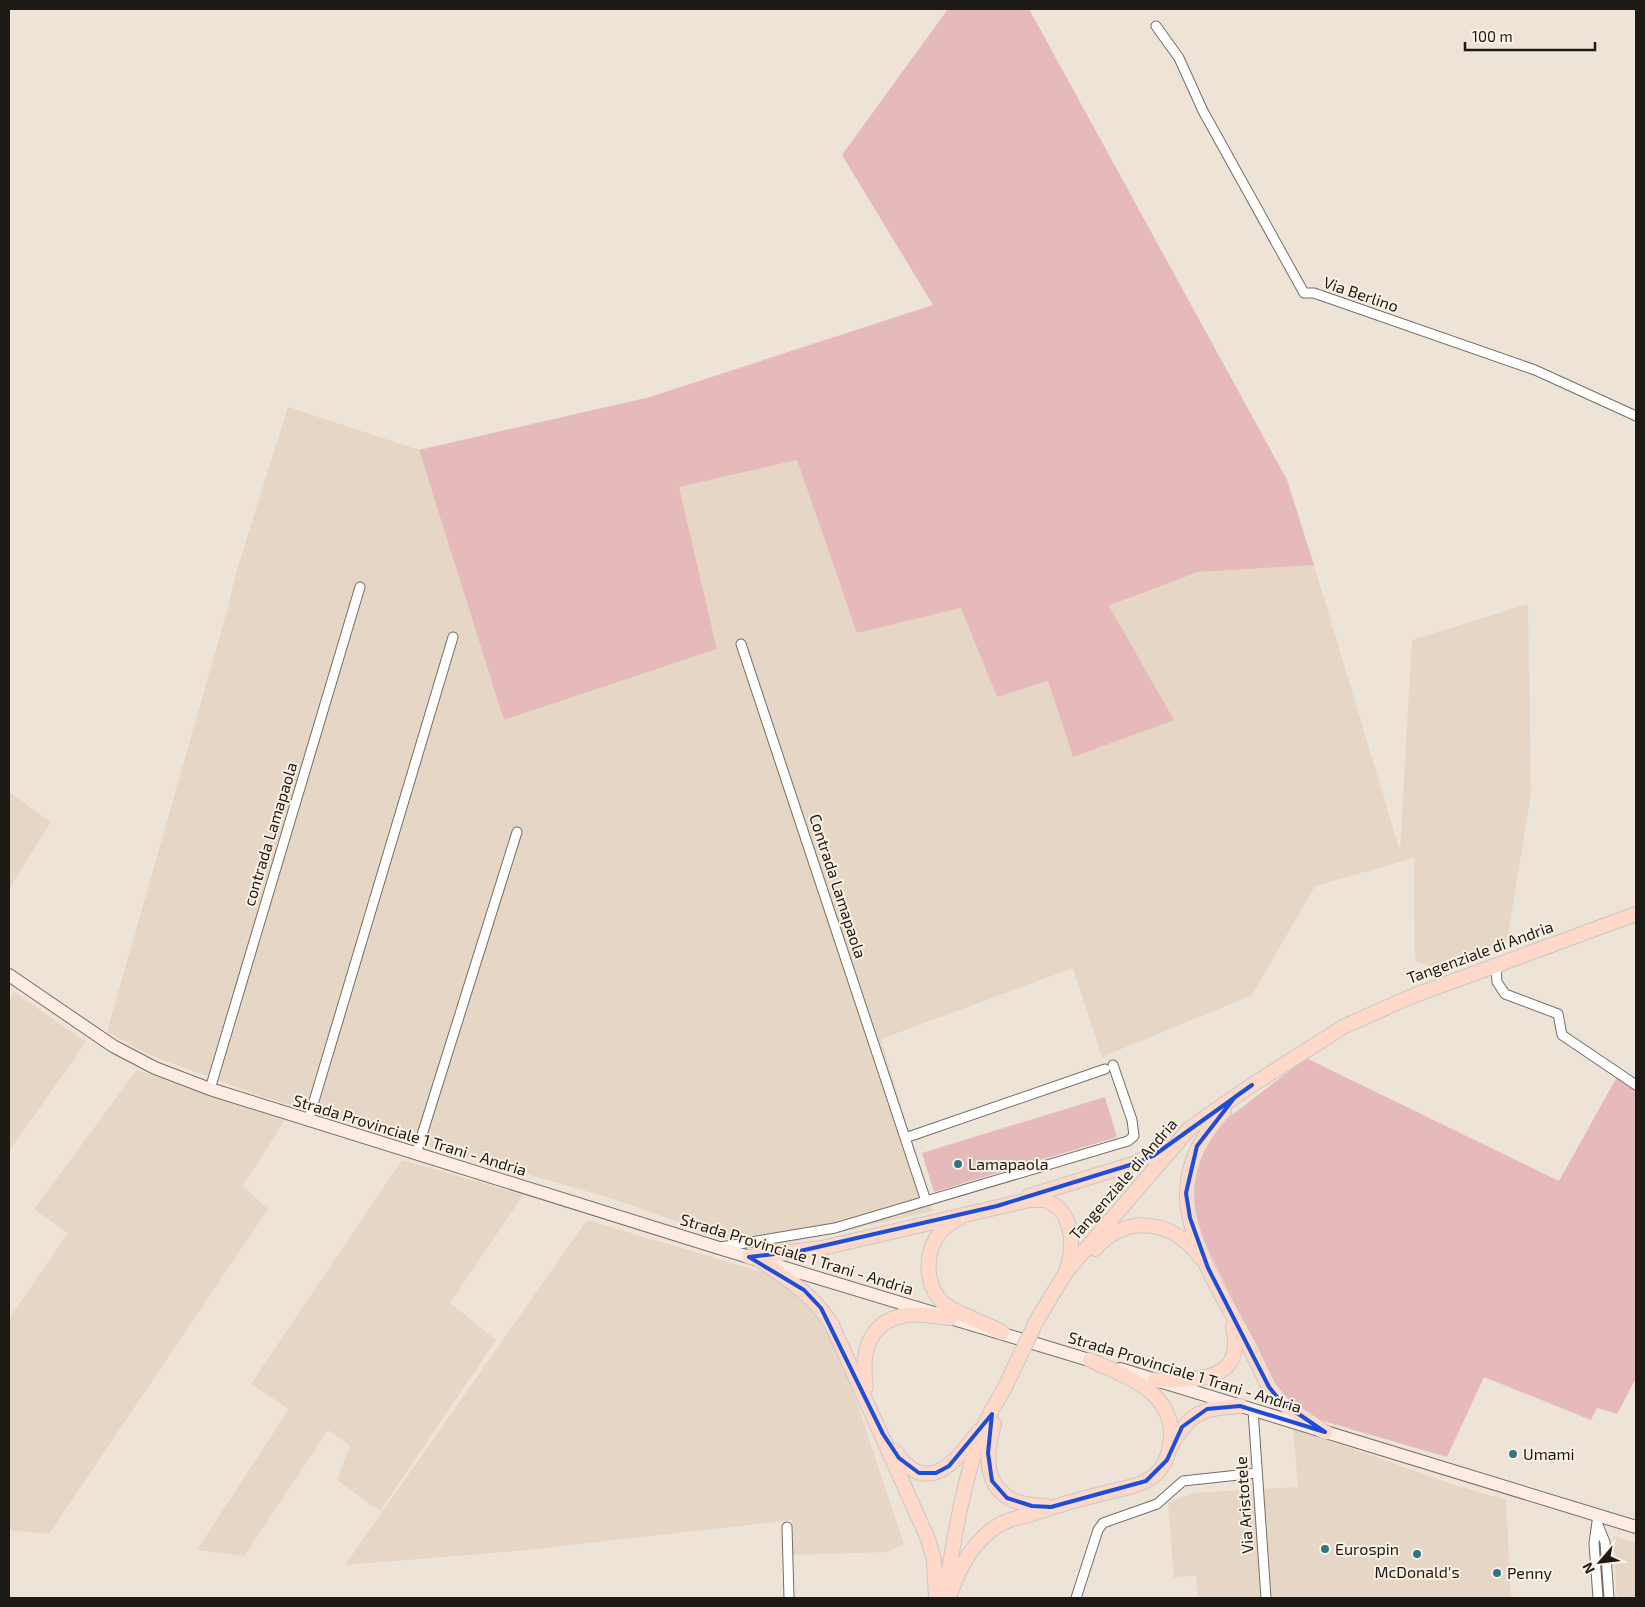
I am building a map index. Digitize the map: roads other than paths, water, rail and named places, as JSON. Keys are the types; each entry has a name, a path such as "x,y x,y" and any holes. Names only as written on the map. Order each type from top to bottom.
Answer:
{"main road":[{"name":"Tangenziale di Andria","path":"944,1598 958,1517 986,1422 1050,1297 1066,1272 1190,1128 1252,1085 1343,1027 1410,997 1636,914"},
{"name":"Strada Provinciale 1 Trani - Andria","path":"9,975 113,1046 155,1068 210,1089 719,1248 1002,1332 1325,1432 1598,1519 1636,1527"},
{"path":"1252,1085 1235,1097 1197,1146 1189,1170 1186,1193 1190,1218 1208,1268 1275,1395 1298,1415 1325,1432"},
{"path":"754,1258 822,1248 997,1206 1133,1164 1153,1156 1184,1136"},
{"path":"997,1206 1029,1200 1048,1201 1060,1209 1068,1223 1071,1243 1066,1272"},
{"path":"977,1211 950,1222 938,1235 929,1252 928,1270 931,1285 941,1302 1002,1332"},
{"path":"1050,1297 1064,1285 1103,1239 1132,1226 1156,1226 1173,1232 1192,1246 1208,1268"},
{"path":"754,1258 804,1290 821,1308 832,1325 883,1434 928,1539 934,1560 936,1598"},
{"path":"1155,1380 1201,1379 1222,1371 1235,1353 1237,1341 1231,1314"},
{"path":"868,1402 864,1357 872,1335 895,1318 908,1315 950,1318"},
{"path":"949,1598 961,1565 972,1548 986,1534 1001,1524 1051,1507 1146,1481 1156,1474 1167,1460 1170,1447 1171,1423 1165,1408 1155,1396 1141,1385 1090,1360"},
{"path":"1003,1391 988,1453 992,1481 1000,1493 1016,1503 1051,1507"},
{"path":"1170,1447 1182,1427 1199,1412 1215,1408 1246,1408"},
{"path":"883,1434 899,1458 912,1469 920,1473 936,1473 949,1466 960,1456 986,1422"}],"street":[{"name":"Via Berlino","path":"1156,26 1179,58 1203,111 1304,292 1314,293 1535,370 1636,416"},
{"name":"contrada Lamapaola","path":"210,1089 360,587"},
{"path":"308,1121 453,637"},
{"name":"Contrada Lamapaola","path":"741,644 926,1201"},
{"path":"416,1154 517,832"},
{"path":"1496,965 1497,982 1505,994 1558,1014 1562,1035 1636,1085"},
{"path":"719,1248 834,1228 1128,1141 1134,1136 1132,1120 1109,1067 906,1138"},
{"name":"Via Aristotele","path":"1246,1408 1257,1472 1266,1598"},
{"path":"1076,1598 1098,1530 1103,1523 1157,1504 1182,1481 1257,1472"},
{"path":"1598,1519 1594,1542 1598,1598"},
{"path":"1598,1519 1605,1542 1609,1598"},
{"path":"787,1527 789,1598"}],"place":[{"name":"Lamapaola","path":"958,1164"},
{"name":"Umami","path":"1513,1454"},
{"name":"Eurospin","path":"1325,1549"},
{"name":"McDonald's","path":"1417,1554"},
{"name":"Penny","path":"1497,1573"}]}
